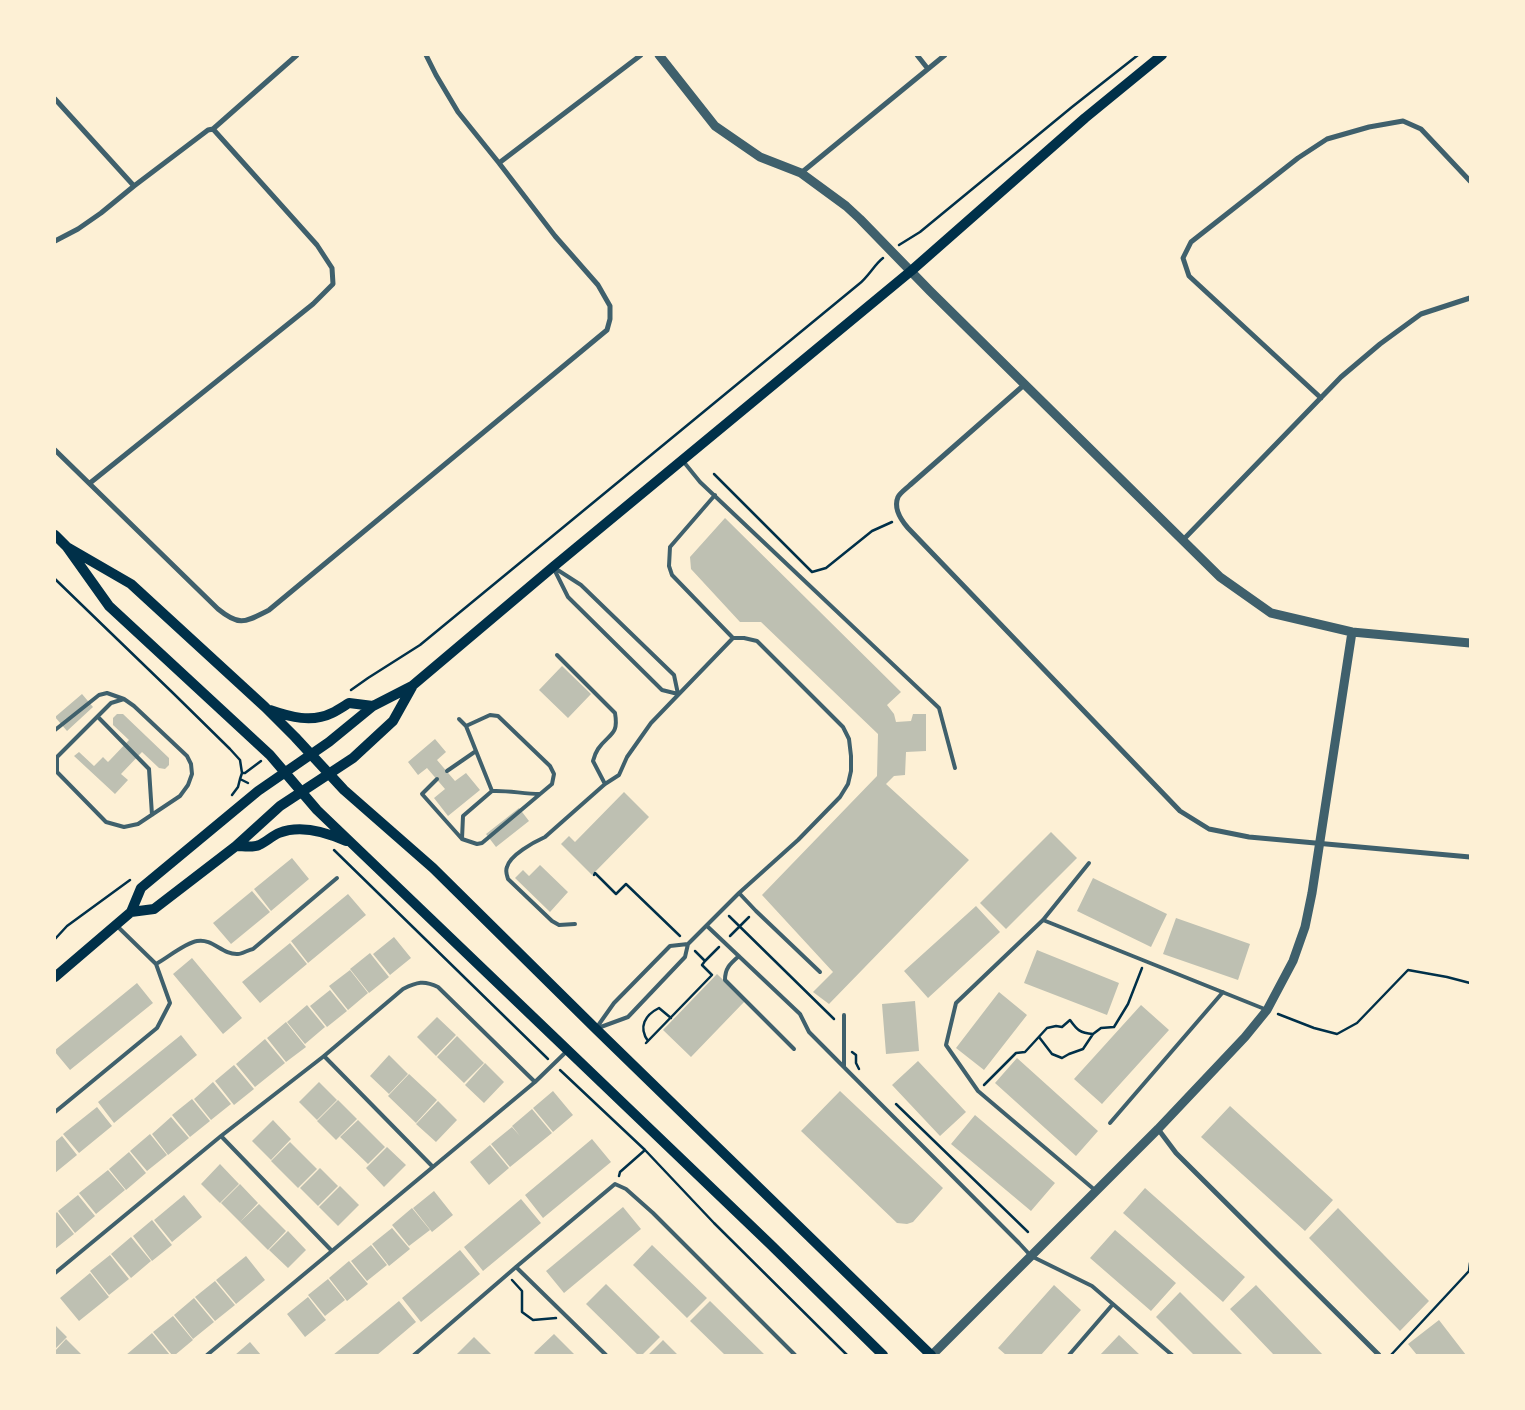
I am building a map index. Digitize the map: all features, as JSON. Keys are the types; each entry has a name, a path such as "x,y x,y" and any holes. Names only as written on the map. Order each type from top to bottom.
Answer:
{"main road":[{"path":"55,977 131,912 141,888 258,791 330,742 373,706 412,686 553,566 911,271 1085,118 1162,55"},
{"path":"55,536 67,547 109,606 270,755 317,810 770,1244 883,1355"},
{"path":"67,547 131,584 264,708 312,754 344,790 433,868 932,1355"},
{"path":"131,912 154,909 236,846 280,806 353,758 394,720 412,686"},
{"path":"264,708 287,716 308,719 331,714 349,703 373,706"},
{"path":"236,846 258,846 278,833 301,829 329,834 354,845"}],"street":[{"path":"55,241 78,229 101,213 208,130 213,129 297,55"},
{"path":"55,450 227,617 240,622 248,621 269,610 607,330 610,319 610,306 598,285 555,236 458,112 426,55"},
{"path":"499,162 641,55"},
{"path":"659,55 715,126 760,157 800,173 853,212 1024,385 1220,577 1271,613 1352,632 1470,643"},
{"path":"917,55 928,68"},
{"path":"800,173 945,55"},
{"path":"55,99 134,186"},
{"path":"1321,398 1189,276 1183,258 1190,242 1298,158 1327,139 1369,127 1403,121 1422,129 1470,181"},
{"path":"90,483 313,304 333,284 332,268 317,245 213,129"},
{"path":"1182,540 1341,377 1373,350 1421,314 1470,298"},
{"path":"1024,385 898,497 897,508 900,518 908,528 1180,811 1209,829 1249,837 1470,857"},
{"path":"932,1355 1158,1130 1267,1010 1293,961 1305,927 1320,843 1352,632"},
{"path":"1158,1130 1176,1153 1380,1355"}],"lane":[{"path":"683,460 700,482 939,708 954,768"},
{"path":"715,496 670,547 669,566 672,575 733,638"},
{"path":"553,566 568,597 662,690 678,694"},
{"path":"553,566 580,585 674,675 678,694"},
{"path":"576,924 559,925 552,920 508,879 507,865 512,858 534,842 545,837 605,784 619,775 627,757 651,723 733,638 757,641 843,727 849,740 851,756 848,784 840,797 798,840 688,944 685,957 628,1017 596,1029"},
{"path":"557,655 615,713 617,723 614,731 598,749 593,761 605,784"},
{"path":"55,730 99,695 108,693 124,699 134,706 187,756 191,764 192,774 188,785 180,796 138,824 124,827 106,822 56,772 56,757 111,704 124,699"},
{"path":"437,779 422,794 462,839 477,844 482,843 552,784 554,774 550,766 498,716 490,715 466,726"},
{"path":"98,717 148,769 152,815"},
{"path":"459,718 466,726 492,792"},
{"path":"447,772 476,751"},
{"path":"462,839 463,816 492,792 505,790 540,794"},
{"path":"1089,863 1043,920 956,1003 946,1045 978,1091 1096,1192"},
{"path":"156,964 191,943 198,941 209,942 224,951 238,954 253,949 337,878"},
{"path":"740,893 756,911 820,972"},
{"path":"1043,920 1267,1010"},
{"path":"55,1112 157,1028 170,1003 156,964 116,925"},
{"path":"707,926 800,1014 809,1032 1031,1256 1092,1286 1172,1355"},
{"path":"596,1029 614,1003 670,946 688,944"},
{"path":"739,956 727,966 725,980 794,1049"},
{"path":"55,1273 221,1136 324,1056 403,989 413,984 428,982 438,987 535,1082"},
{"path":"1110,1123 1223,992"},
{"path":"844,1015 844,1068"},
{"path":"207,1355 535,1082 567,1051"},
{"path":"324,1056 432,1166"},
{"path":"221,1136 331,1250"},
{"path":"417,1354 516,1267 615,1184 626,1189 653,1213 795,1355"},
{"path":"516,1267 606,1355"},
{"path":"1069,1355 1114,1304"}],"path":[{"path":"908,238 920,232 1138,55"},
{"path":"348,693 368,678 420,646 860,284 877,262"},
{"path":"714,474 812,572 826,568 872,531 900,518"},
{"path":"55,579 240,760 244,773 242,780 232,795 226,800"},
{"path":"335,851 645,1150 847,1355"},
{"path":"594,875 595,873 616,894 626,884 705,961"},
{"path":"55,939 67,926 137,876"},
{"path":"723,909 834,1018 834,1026"},
{"path":"670,1018 659,1008 650,1013 643,1022 644,1036 647,1042 712,975 702,965 705,961 756,911"},
{"path":"1039,1038 1052,1054 1062,1058 1082,1048 1092,1034 1101,1028 1114,1027 1128,1004 1146,960"},
{"path":"1267,1010 1314,1028 1337,1034 1357,1023 1408,970 1470,983"},
{"path":"978,1091 1016,1053 1025,1052 1048,1028 1056,1026 1062,1028 1070,1020 1077,1030 1086,1034 1092,1034"},
{"path":"844,1044 856,1056 856,1063 860,1069"},
{"path":"895,1103 1028,1232"},
{"path":"615,1184 620,1172 645,1150"},
{"path":"1391,1355 1469,1271 1470,1263"},
{"path":"507,1275 522,1291 522,1312 533,1320 568,1317"}],"building":[{"path":"725,518 901,692 887,705 894,714 896,722 911,721 913,714 926,714 926,751 906,752 905,775 894,776 886,784 969,860 829,1004 813,992 833,972 762,895 877,776 878,734 761,622 740,622 691,569 690,557"},
{"path":"562,666 591,694 568,718 539,690"},
{"path":"82,694 93,707 67,731 55,717"},
{"path":"117,714 123,714 169,758 169,765 165,769 159,768 142,752 121,774 128,780 115,794 74,756 79,752 94,766 103,757 108,762 129,740 113,725 113,718"},
{"path":"435,739 446,752 437,760 455,781 466,773 480,790 448,816 434,798 445,789 427,768 418,775 408,762"},
{"path":"624,792 649,817 592,875 561,844 569,836 575,842"},
{"path":"519,808 529,821 496,847 486,834"},
{"path":"1051,832 1077,858 1006,929 980,903"},
{"path":"292,858 309,879 271,911 254,889"},
{"path":"540,865 568,892 550,912 515,878 523,870 529,876"},
{"path":"1093,878 1167,914 1151,947 1077,911"},
{"path":"252,891 270,912 231,944 213,923"},
{"path":"348,894 366,915 308,963 291,941"},
{"path":"976,906 1000,932 928,998 904,971"},
{"path":"1176,918 1250,944 1238,980 1163,954"},
{"path":"394,937 411,958 390,975 373,954"},
{"path":"290,943 307,964 260,1003 242,982"},
{"path":"1037,950 1119,983 1107,1015 1024,983"},
{"path":"370,953 389,977 369,993 350,969"},
{"path":"192,958 242,1018 223,1034 173,974"},
{"path":"350,970 368,993 348,1010 329,986"},
{"path":"717,974 745,1001 691,1057 663,1030"},
{"path":"137,983 153,1003 70,1070 55,1050"},
{"path":"330,990 347,1011 327,1027 310,1006"},
{"path":"999,992 1027,1015 984,1070 956,1048"},
{"path":"915,1001 919,1051 886,1054 882,1004"},
{"path":"307,1005 325,1027 305,1044 287,1022"},
{"path":"1141,1005 1169,1030 1102,1104 1074,1079"},
{"path":"437,1017 456,1035 436,1056 417,1037"},
{"path":"286,1022 306,1047 286,1062 267,1038"},
{"path":"181,1035 197,1055 114,1123 98,1102"},
{"path":"457,1036 484,1063 464,1083 437,1057"},
{"path":"265,1039 285,1063 255,1087 236,1064"},
{"path":"389,1055 408,1074 389,1094 370,1076"},
{"path":"1017,1058 1098,1131 1076,1156 995,1083"},
{"path":"918,1061 966,1112 940,1136 892,1085"},
{"path":"485,1063 504,1082 484,1103 465,1085"},
{"path":"234,1065 254,1089 234,1105 215,1081"},
{"path":"409,1074 437,1100 416,1123 388,1096"},
{"path":"213,1082 231,1104 211,1120 194,1099"},
{"path":"319,1082 337,1100 317,1120 299,1102"},
{"path":"553,1091 573,1115 553,1132 533,1108"},
{"path":"840,1091 943,1188 913,1222 907,1224 897,1223 801,1131"},
{"path":"192,1099 210,1121 190,1137 172,1115"},
{"path":"338,1100 357,1119 336,1140 317,1121"},
{"path":"438,1101 457,1120 436,1142 416,1124"},
{"path":"1230,1106 1333,1200 1305,1231 1201,1137"},
{"path":"97,1107 112,1126 79,1153 63,1134"},
{"path":"532,1109 552,1133 510,1167 491,1144 512,1127 520,1136 512,1126"},
{"path":"975,1115 1055,1183 1031,1211 951,1144"},
{"path":"171,1117 189,1138 168,1155 152,1134"},
{"path":"273,1120 291,1139 271,1160 252,1141"},
{"path":"358,1120 385,1147 368,1164 340,1137"},
{"path":"150,1134 167,1155 147,1171 130,1151"},
{"path":"62,1136 77,1155 55,1173 55,1142"},
{"path":"592,1139 611,1162 543,1218 525,1195"},
{"path":"290,1142 317,1169 298,1188 271,1161"},
{"path":"490,1145 509,1168 489,1185 470,1162"},
{"path":"387,1147 406,1165 384,1187 366,1168"},
{"path":"129,1152 146,1173 126,1190 109,1169"},
{"path":"220,1164 239,1184 220,1203 201,1184"},
{"path":"320,1168 338,1186 318,1206 300,1188"},
{"path":"108,1170 125,1190 96,1214 79,1193"},
{"path":"240,1184 258,1203 240,1222 221,1203"},
{"path":"340,1186 359,1205 338,1226 319,1207"},
{"path":"1145,1188 1245,1277 1223,1302 1123,1213"},
{"path":"434,1191 453,1215 432,1232 413,1208"},
{"path":"78,1195 95,1216 75,1233 58,1211"},
{"path":"184,1195 202,1217 172,1242 154,1220"},
{"path":"521,1199 541,1223 483,1271 464,1247"},
{"path":"259,1204 286,1231 268,1250 240,1222"},
{"path":"623,1207 641,1229 564,1293 546,1271"},
{"path":"412,1208 430,1230 409,1246 392,1225"},
{"path":"1338,1208 1429,1301 1400,1331 1309,1238"},
{"path":"57,1212 74,1234 55,1249 55,1214"},
{"path":"152,1220 172,1245 152,1261 133,1236"},
{"path":"392,1228 410,1249 389,1266 372,1244"},
{"path":"1115,1230 1176,1283 1151,1311 1090,1258"},
{"path":"288,1231 306,1250 288,1268 269,1250"},
{"path":"131,1237 151,1261 131,1278 111,1254"},
{"path":"371,1245 387,1265 367,1281 351,1261"},
{"path":"652,1245 707,1298 687,1318 633,1265"},
{"path":"460,1250 480,1274 421,1322 402,1298"},
{"path":"110,1255 129,1279 109,1295 90,1271"},
{"path":"246,1256 265,1280 236,1304 216,1280"},
{"path":"349,1261 368,1284 347,1301 329,1278"},
{"path":"90,1273 109,1297 79,1321 60,1298"},
{"path":"328,1279 345,1300 325,1316 308,1295"},
{"path":"215,1281 235,1305 215,1321 195,1297"},
{"path":"606,1284 660,1337 642,1355 638,1355 586,1304"},
{"path":"1054,1285 1081,1310 1041,1355 1006,1355 998,1348"},
{"path":"1256,1285 1323,1355 1274,1355 1230,1309"},
{"path":"1180,1292 1243,1355 1194,1355 1156,1317"},
{"path":"308,1297 326,1320 305,1337 287,1314"},
{"path":"194,1298 214,1322 193,1339 174,1315"},
{"path":"399,1301 416,1322 377,1355 333,1355"},
{"path":"710,1301 764,1355 725,1355 690,1321"},
{"path":"173,1316 193,1340 175,1355 172,1355 153,1332"},
{"path":"1439,1320 1466,1355 1417,1355 1408,1344"},
{"path":"55,1325 67,1337 55,1349"},
{"path":"152,1333 170,1355 126,1355"},
{"path":"554,1334 575,1355 536,1355 534,1353"},
{"path":"1119,1335 1140,1355 1100,1355"},
{"path":"474,1337 492,1355 456,1355"},
{"path":"66,1339 82,1355 55,1355 55,1351"},
{"path":"663,1340 678,1355 648,1355"},
{"path":"250,1342 261,1355 235,1355"}]}
